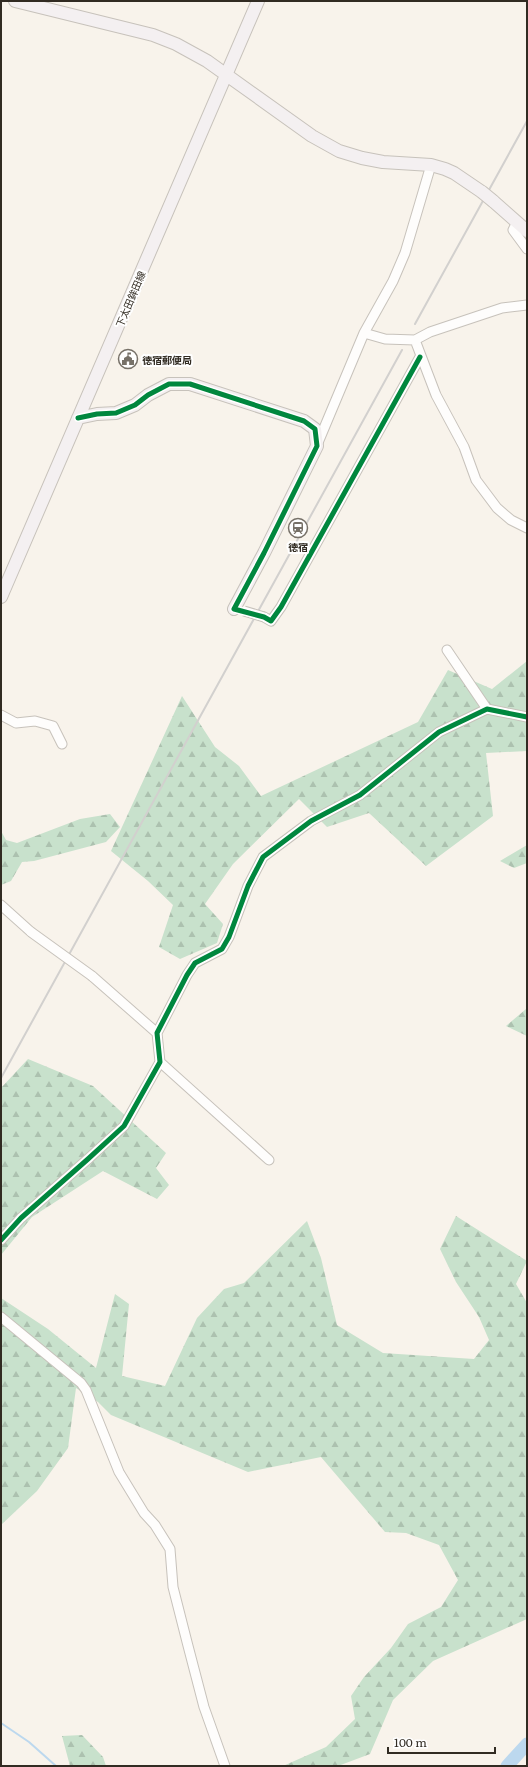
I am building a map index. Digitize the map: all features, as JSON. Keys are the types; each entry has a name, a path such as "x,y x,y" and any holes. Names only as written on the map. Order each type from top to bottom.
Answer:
{"street":[{"path":"15,1 153,35 191,52 312,136 339,150 362,158 384,162 431,165 454,173 482,192 527,231"},
{"name":"下太田鉾田線","path":"1,597 258,1"},
{"path":"420,357 281,607 271,621 264,617 239,610 264,553 317,446 364,333 393,281 405,253 431,165"},
{"path":"517,222 513,230 527,249"},
{"path":"364,333 385,339 414,340 430,332 502,308 527,305"},
{"path":"414,340 436,395 464,447 476,480 497,508 511,520 527,528"},
{"path":"78,418 97,414 116,413 135,405 148,394 169,384 190,384 304,421 315,428 317,446"},
{"path":"447,650 487,709"},
{"path":"1,1240 21,1218 124,1126 160,1062 157,1033 187,975 195,963 222,948 229,937 248,886 263,856 311,821 360,796 439,732 487,709 527,717"},
{"path":"1,715 16,723 35,722 52,726 62,744"},
{"path":"1,905 31,932 92,976 157,1033"},
{"path":"160,1062 269,1160"},
{"path":"1,1317 83,1387 119,1472 144,1513 155,1525 170,1549 173,1587 185,1635 204,1707 225,1766"}],"green space":[{"path":"527,661 527,751 486,753 493,816 426,866 369,813 327,827 299,799 233,864 205,904 223,924 217,943 180,959 159,947 173,905 148,881 111,851 182,696 215,747 239,766 261,796 418,722 448,670 492,689"},
{"path":"110,814 120,827 106,842 34,861 22,862 11,881 1,885 1,831 6,840 17,843 80,819"},
{"path":"527,845 527,863 514,868 500,861"},
{"path":"527,1009 527,1036 506,1026"},
{"path":"28,1059 93,1086 166,1153 156,1168 169,1185 157,1199 103,1171 32,1217 1,1255 1,1088"},
{"path":"456,1216 527,1261 516,1284 527,1303 527,1619 433,1661 393,1700 370,1754 338,1766 283,1766 326,1747 355,1719 351,1696 364,1677 391,1648 408,1624 441,1607 458,1580 439,1545 406,1533 385,1532 321,1457 248,1472 111,1415 98,1402 76,1388 68,1448 37,1491 1,1525 1,1298 48,1329 96,1368 115,1294 129,1304 122,1376 165,1386 197,1318 224,1289 244,1283 307,1221 321,1258 337,1325 383,1353 474,1359 489,1340 479,1317 456,1282 440,1249"},
{"path":"82,1735 103,1757 106,1766 70,1766 62,1736"}],"waterway":[{"path":"1,1723 29,1742 56,1766"},
{"path":"507,1766 527,1744"}],"railway":[{"path":"415,324 527,121"},
{"path":"1,1078 402,350"}],"cycle path":[{"path":"78,418 97,414 116,413 135,405 148,395 169,384 190,384 304,421 315,429 317,446 264,553 234,609 264,617 271,621 281,607 420,357"},
{"path":"1,1240 21,1218 124,1126 160,1062 157,1033 187,975 195,963 222,949 229,937 248,886 263,857 311,821 360,795 439,732 487,709 527,717"}],"place":[{"name":"徳宿郵便局","path":"128,359"},
{"name":"徳宿","path":"298,528"}]}
